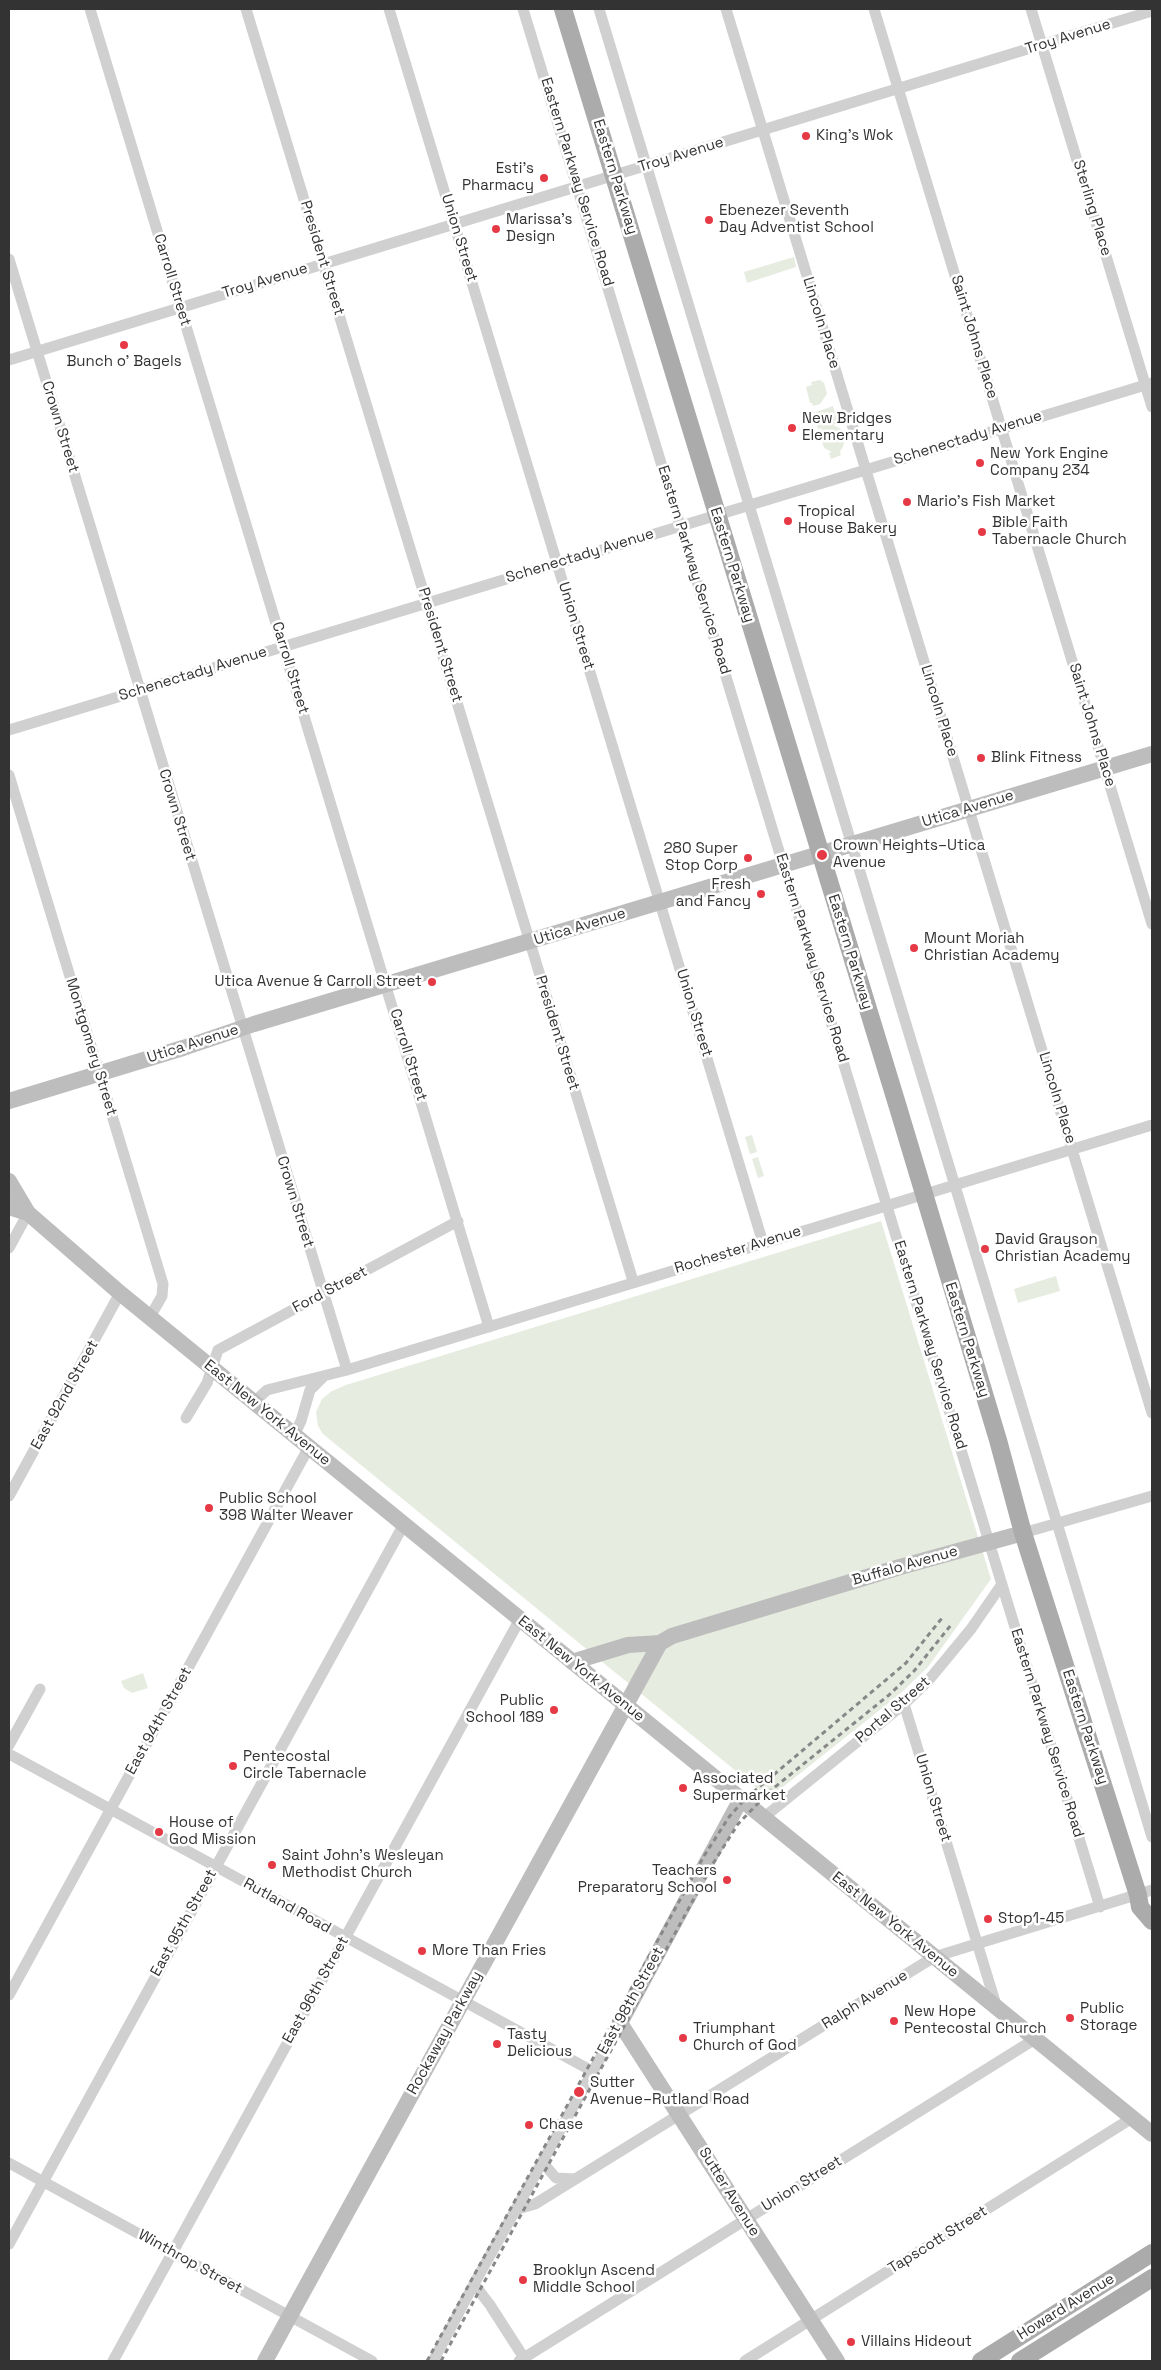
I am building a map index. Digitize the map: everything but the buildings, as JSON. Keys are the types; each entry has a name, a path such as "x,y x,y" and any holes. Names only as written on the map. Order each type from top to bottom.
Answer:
{"main road":[{"name":"Eastern Parkway","path":"563,9 998,1440 1023,1533 1147,1897 1140,1907 1152,1921"},
{"name":"Utica Avenue","path":"9,1101 242,1028 1152,754"},
{"path":"9,1181 28,1214"},
{"name":"East New York Avenue","path":"9,1207 28,1214 120,1294 1152,2134"},
{"name":"Buffalo Avenue","path":"572,1662 628,1645 660,1643 672,1636 1023,1533"},
{"path":"625,1704 660,1643"},
{"name":"Rockaway Parkway","path":"265,2361 625,1704"},
{"name":"East 98th Street","path":"620,2023 741,1799"},
{"name":"Sutter Avenue","path":"620,2023 837,2361"},
{"name":"Howard Avenue","path":"981,2361 1152,2253"},
{"name":"Howard Avenue","path":"1020,2361 1152,2278"}],"street":[{"name":"Carroll Street","path":"90,9 489,1327"},
{"name":"President Street","path":"246,9 633,1281"},
{"name":"Union Street","path":"389,9 763,1243"},
{"name":"Eastern Parkway Service Road","path":"523,9 1100,1906"},
{"path":"599,9 1152,1837"},
{"name":"Lincoln Place","path":"726,9 1152,1413"},
{"name":"Saint Johns Place","path":"874,9 1152,924"},
{"name":"Sterling Place","path":"1031,9 1149,384 1152,407"},
{"name":"Troy Avenue","path":"9,360 1152,11"},
{"name":"Crown Street","path":"9,259 347,1370"},
{"name":"Schenectady Avenue","path":"9,730 1149,384"},
{"name":"Montgomery Street","path":"9,775 163,1284 162,1296 150,1317"},
{"name":"Rochester Avenue","path":"254,1402 267,1390 347,1370 633,1281 1152,1125"},
{"path":"9,1248 28,1214"},
{"name":"Ford Street","path":"186,1418 207,1383 218,1350 458,1220"},
{"name":"East 92nd Street","path":"9,1496 120,1294"},
{"path":"294,1435 301,1421 310,1390 323,1376"},
{"name":"East 94th Street","path":"9,1995 309,1447"},
{"name":"Buffalo Avenue","path":"1023,1533 1152,1496"},
{"name":"East 95th Street","path":"9,2244 404,1524"},
{"name":"Portal Street","path":"764,1818 904,1704 928,1681 953,1652 1002,1584"},
{"name":"East 96th Street","path":"113,2361 520,1619"},
{"path":"9,1745 40,1689"},
{"name":"Union Street","path":"904,1704 997,2008"},
{"name":"Rutland Road","path":"9,1754 592,2071"},
{"name":"Ralph Avenue","path":"518,2209 535,2204 934,1957 1100,1906 1147,1897"},
{"name":"East 98th Street","path":"433,2361 620,2023"},
{"name":"Union Street","path":"523,2360 1035,2039"},
{"name":"Tapscott Street","path":"745,2361 1132,2118"},
{"name":"Winthrop Street","path":"9,2163 372,2361"},
{"path":"543,2163 556,2178 576,2179"},
{"path":"474,2284 490,2305 523,2360"}],"shaded area":[{"path":"794,257 796,267 747,283 744,272"},
{"path":"820,380 824,383 827,394 820,404 813,406 810,403 806,387 812,385 811,382"},
{"path":"833,406 838,423 833,425 841,429 844,444 840,452 841,455 831,459 829,453 832,452 824,448 820,433 822,428 818,429 813,413"},
{"path":"752,1135 757,1152 750,1154 745,1137"},
{"path":"758,1157 764,1176 758,1178 752,1159"},
{"path":"881,1221 991,1579 928,1667 900,1694 769,1798 323,1434 318,1426 316,1412 322,1399 332,1391 346,1385"},
{"path":"1056,1276 1060,1291 1018,1303 1014,1289"},
{"path":"143,1673 148,1688 132,1693 124,1688 121,1681"}],"railway":[{"path":"427,2361 704,1856 729,1817 745,1799 906,1663 942,1618"},
{"path":"441,2361 714,1862 738,1824 770,1791 889,1695 914,1671 951,1625"}],"place":[{"name":"King's Wok","path":"806,136"},
{"name":"Esti's Pharmacy","path":"544,178"},
{"name":"Ebenezer Seventh Day Adventist School","path":"709,220"},
{"name":"Marissa's Design","path":"496,229"},
{"name":"Bunch o' Bagels","path":"124,345"},
{"name":"New Bridges Elementary","path":"792,428"},
{"name":"New York Engine Company 234","path":"980,463"},
{"name":"Mario's Fish Market","path":"907,502"},
{"name":"Tropical House Bakery","path":"788,521"},
{"name":"Bible Faith Tabernacle Church","path":"982,532"},
{"name":"Blink Fitness","path":"981,758"},
{"name":"Crown Heights–Utica Avenue","path":"822,855"},
{"name":"280 Super Stop Corp","path":"748,858"},
{"name":"Fresh and Fancy","path":"761,894"},
{"name":"Mount Moriah Christian Academy","path":"914,948"},
{"name":"Utica Avenue & Carroll Street","path":"432,982"},
{"name":"David Grayson Christian Academy","path":"985,1249"},
{"name":"Public School 398 Walter Weaver","path":"209,1508"},
{"name":"Public School 189","path":"554,1710"},
{"name":"Pentecostal Circle Tabernacle","path":"233,1766"},
{"name":"Associated Supermarket","path":"683,1788"},
{"name":"House of God Mission","path":"159,1832"},
{"name":"Saint John's Wesleyan Methodist Church","path":"272,1865"},
{"name":"Teachers Preparatory School","path":"727,1880"},
{"name":"Stop1-45","path":"988,1919"},
{"name":"More Than Fries","path":"422,1951"},
{"name":"Public Storage","path":"1070,2018"},
{"name":"New Hope Pentecostal Church","path":"894,2021"},
{"name":"Triumphant Church of God","path":"683,2038"},
{"name":"Tasty Delicious","path":"497,2044"},
{"name":"Sutter Avenue–Rutland Road","path":"579,2092"},
{"name":"Chase","path":"529,2125"},
{"name":"Brooklyn Ascend Middle School","path":"523,2280"},
{"name":"Villains Hideout","path":"851,2342"}]}
